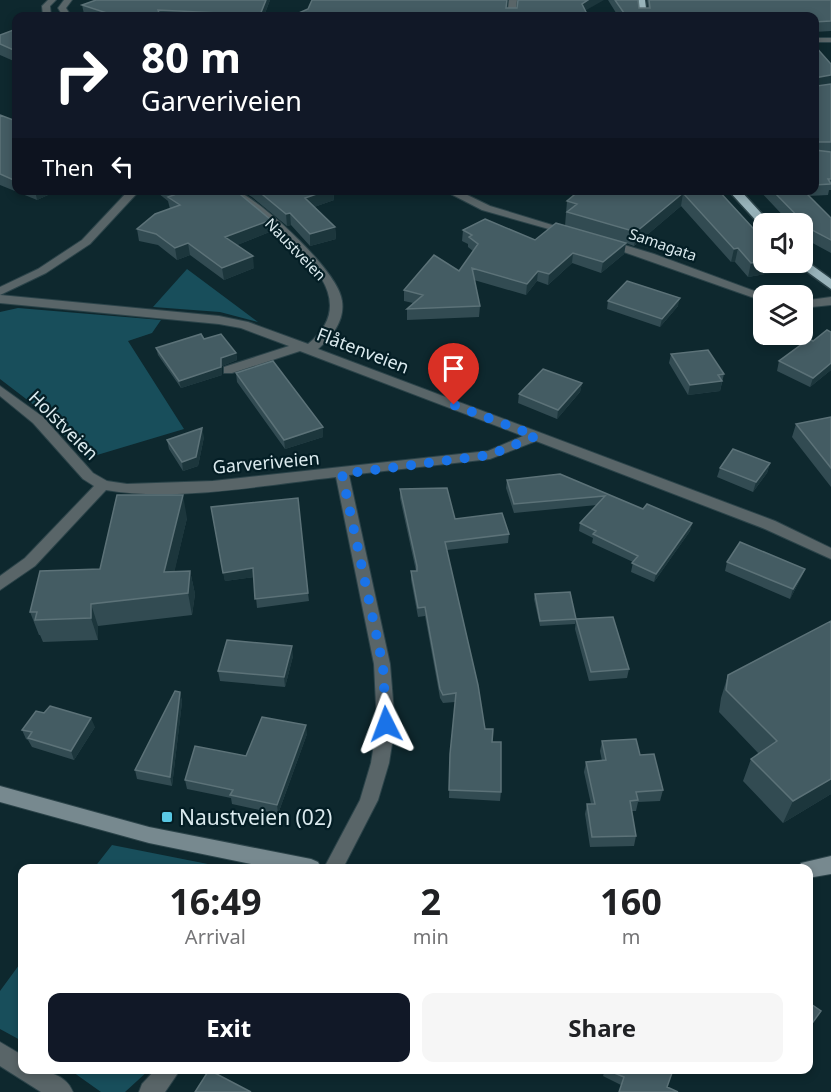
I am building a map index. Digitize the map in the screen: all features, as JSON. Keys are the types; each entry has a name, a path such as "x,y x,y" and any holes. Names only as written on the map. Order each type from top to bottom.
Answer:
{"highway":[{"path":"738,195 755,213"},
{"path":"813,273 831,285"},
{"path":"813,273 831,299"}],"main road":[{"path":"0,794 149,835 291,864"},
{"path":"813,868 831,865"}],"street":[{"path":"0,292 42,271 86,242 130,195"},
{"name":"Naustveien","path":"236,195 288,236 326,276 335,293 335,317 330,330 307,347"},
{"name":"Samagata","path":"459,195 486,208 650,256 753,294"},
{"name":"Flåtenveien","path":"0,298 219,320 307,347 770,525 831,554"},
{"path":"813,303 831,299"},
{"path":"228,370 307,347"},
{"name":"Holstveien","path":"0,390 39,420 88,476 103,485"},
{"name":"Garveriveien","path":"103,485 127,489 213,486 342,474 490,455 536,436"},
{"path":"336,864 353,838 371,795 386,724 383,666 342,474"},
{"path":"0,584 30,562 103,485"},
{"path":"0,1053 18,1064"},
{"path":"34,1074 62,1092"},
{"path":"150,1092 166,1074"}],"shaded area":[{"path":"187,269 258,322 220,312 153,307"},
{"path":"18,308 161,320 152,333 128,341 184,429 87,458 34,405 0,379 0,312"},
{"path":"112,845 208,864 97,864"},
{"path":"18,966 18,1039 0,1029 0,991"},
{"path":"76,1074 145,1074 125,1092 101,1092"}],"building":[{"path":"96,0 266,0 261,12 158,10 159,12 104,12 82,5"},
{"path":"312,0 507,0 506,8 517,8 518,0 588,0 582,4 586,12 301,12 308,9"},
{"path":"615,0 638,0 639,8 650,8 649,0 831,0 831,21 819,22 819,12 623,12"},
{"path":"12,30 12,49 0,44 0,35"},
{"path":"819,51 831,64 831,75 819,77"},
{"path":"831,84 831,142 819,142 819,86"},
{"path":"0,115 12,120 12,179 0,174"},
{"path":"819,150 831,152 831,179 828,179 831,184 819,185"},
{"path":"174,195 241,195 271,220 225,237 253,256 222,268 188,243 175,248 156,234 137,229 155,214 180,205 168,197"},
{"path":"263,195 314,195 305,198 335,227 310,234 290,213 286,214"},
{"path":"574,195 681,195 636,232 567,212 577,204 567,201"},
{"path":"685,195 723,195 753,228 753,263 738,248 734,249"},
{"path":"777,195 808,195 831,218 831,240 813,231 813,213 794,213"},
{"path":"485,219 535,240 556,223 626,243 603,262 573,253 549,274 538,271 527,284 472,268 480,306 407,309 423,295 404,290 434,255 459,271 478,244 469,237 472,235 463,230"},
{"path":"627,281 680,298 662,319 608,301"},
{"path":"827,330 831,332 831,363 813,378 779,361 801,345 813,345 813,341"},
{"path":"201,334 204,339 221,334 236,353 221,358 221,367 179,381 156,348"},
{"path":"708,350 724,374 718,375 722,381 690,385 671,354"},
{"path":"273,361 323,427 284,440 236,373"},
{"path":"543,369 582,383 558,410 519,394"},
{"path":"831,417 831,468 796,424"},
{"path":"202,428 196,457 182,462 167,440"},
{"path":"733,449 770,463 756,482 720,468"},
{"path":"560,474 643,509 647,504 692,523 656,574 632,563 638,556 593,534 596,531 580,523 605,496 514,504 507,480"},
{"path":"447,488 455,519 502,513 509,534 445,542 478,685 485,729 493,729 492,742 501,742 501,792 449,790 456,693 443,695 440,689 425,607 418,608 411,571 417,571 417,566 400,489"},
{"path":"117,495 183,495 164,572 190,571 188,593 91,604 91,618 35,620 37,612 30,612 40,571 100,569"},
{"path":"298,498 308,593 255,599 253,568 223,573 211,507"},
{"path":"740,542 805,569 793,589 727,562"},
{"path":"570,592 576,619 540,621 535,594"},
{"path":"613,617 629,669 591,672 576,619"},
{"path":"831,621 831,779 793,801 751,759 777,741 726,690 728,675"},
{"path":"227,640 292,646 284,677 218,671"},
{"path":"175,691 180,692 170,777 135,770"},
{"path":"50,706 91,718 71,751 28,738 32,732 22,730 36,711 44,713"},
{"path":"262,717 306,725 277,805 230,795 233,790 185,780 195,746 246,756"},
{"path":"636,739 640,755 654,754 663,790 636,792 638,800 630,801 636,836 592,837 587,804 595,804 586,762 606,760 602,741"},
{"path":"813,1005 821,1011 813,1022"},
{"path":"206,1074 217,1074 251,1092 195,1092"},
{"path":"617,1074 672,1074 667,1087 678,1092 619,1092 624,1077"}],"place":[{"name":"Naustveien (02)","path":"167,817"}],"route":[{"path":"386,724 383,666 342,474 490,455 512,448 536,436 454,405"}]}
